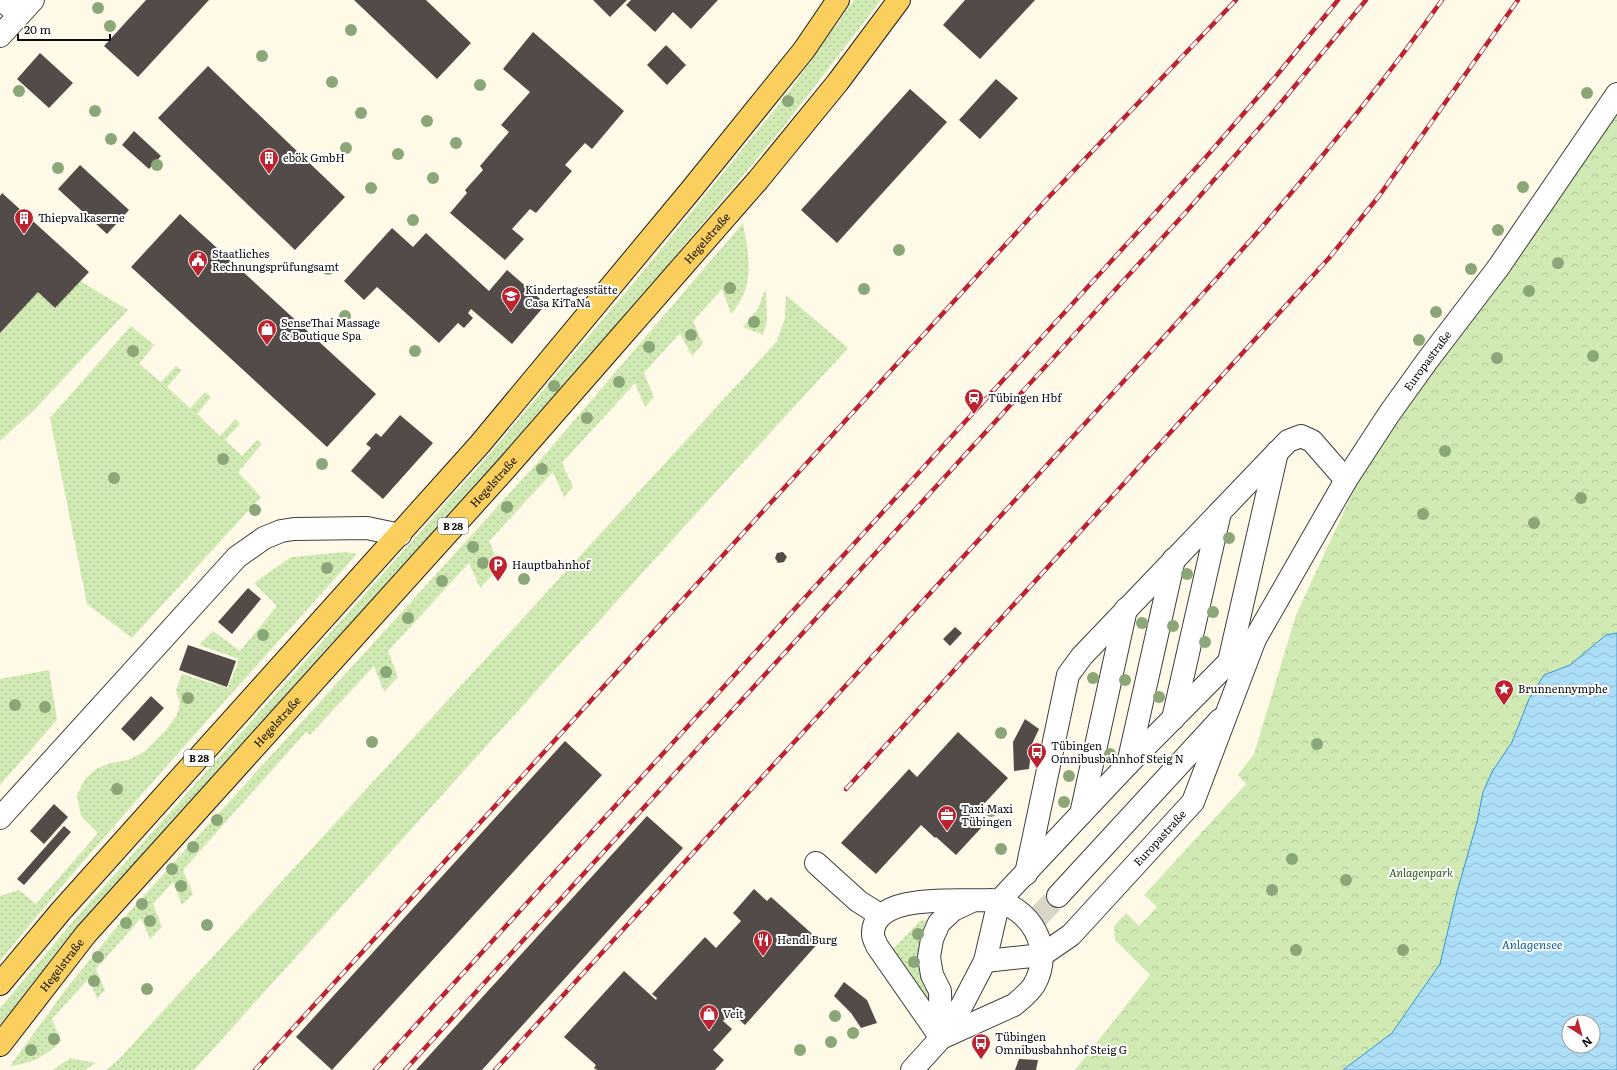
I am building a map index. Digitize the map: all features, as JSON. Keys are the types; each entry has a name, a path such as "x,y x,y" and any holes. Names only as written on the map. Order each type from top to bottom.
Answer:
{"main road":[{"name":"B 28","path":"0,984 61,911 400,535 480,444 691,190 804,50 838,0"},
{"name":"Hegelstraße","path":"0,1045 86,934 508,466 758,180 838,82 899,0"}],"street":[{"path":"0,36 26,8 2,0"},
{"name":"Europastraße","path":"985,961 1042,955 1071,935 1193,802 1255,639 1346,480 1427,361 1498,268 1617,94"},
{"path":"1026,874 1068,675 1082,656 1276,452 1294,437 1307,437 1312,441 1346,480"},
{"path":"1229,662 1276,452"},
{"path":"1173,719 1221,510"},
{"path":"0,818 237,557 251,547 272,534 294,529 367,528 400,535"},
{"path":"1128,764 1174,559"},
{"path":"1081,815 1126,609"},
{"name":"Europastraße","path":"999,901 1128,764 1229,662 1255,639"},
{"path":"1058,896 1228,712"},
{"path":"816,863 858,901 880,916"},
{"path":"912,1070 941,1038 961,1007 985,961 999,901"},
{"path":"999,901 1011,906 1023,914 1032,924 1039,938 1042,955 1039,974 1033,986 1025,996 1014,1004 941,1038 877,946 873,935 880,916 904,904 918,902 999,901"},
{"path":"941,1038 940,991 932,975 929,957 932,939 940,923 953,910 971,902"}],"green space":[{"path":"854,0 881,0 781,130 630,310 446,520 61,947 0,1025 0,1008 82,911 480,465 641,274 788,93"},
{"name":"Anlagenpark","path":"1617,94 1617,1070 1075,1070 1150,975 1115,940 1114,926 1126,913 1139,926 1157,907 1144,895 1246,784 1238,775 1254,754 1296,615 1389,414"},
{"path":"743,223 749,270 744,292 739,303 731,314 722,289 693,321 703,344 692,356 680,333 644,373 654,397 645,407 635,383 562,463 573,487 564,497 553,472 489,541 500,567 480,588 469,563 388,651 398,677 384,692 374,666 310,735 306,732 183,870 193,894 182,905 173,882 153,904 162,927 150,939 141,918 96,969 105,990 97,999 89,978 52,1019 61,1041 50,1051 38,1058 18,1065 10,1066 66,989 129,912 548,451"},
{"path":"80,281 128,310 35,409 0,441 0,333 38,292 55,308"},
{"path":"764,292 766,292 767,321 763,335 743,327 758,309"},
{"path":"786,295 848,348 682,529 194,1070 106,1070 119,1059 777,341 785,318"},
{"path":"131,326 154,345 139,364 161,382 176,366 182,370 167,387 190,408 205,392 211,397 197,414 220,436 235,419 240,424 225,440 242,456 257,440 262,444 238,472 261,497 132,638 87,604 50,418"},
{"path":"346,552 357,554 131,806 0,961 0,896 19,890 36,904 98,833 81,816 77,795 85,779 96,769 110,763 128,760 144,752 166,730 177,715 180,703 176,690 182,674 228,688 239,659 199,645 213,631 240,651 277,606 254,583 291,557"},
{"path":"49,670 57,720 0,785 0,679"},
{"path":"920,921 929,921 932,997 929,1004 893,952 893,949"},
{"path":"70,1058 96,1063 85,1070 53,1070"}],"water":[{"name":"Anlagensee","path":"1617,633 1617,1070 1343,1070 1392,1033 1440,964 1457,892 1477,822 1483,792 1492,772 1512,742 1529,699 1544,675 1570,665 1606,635"}],"building":[{"path":"146,0 209,0 138,77 104,46"},
{"path":"354,0 426,0 471,43 437,79"},
{"path":"593,0 627,0 610,17"},
{"path":"631,0 718,0 691,29 673,12 655,32 626,5"},
{"path":"965,0 1035,0 980,59 943,25"},
{"path":"533,32 624,111 592,149 585,143 565,165 572,171 536,213 530,209 512,229 524,239 505,260 450,213 467,193 465,190 483,170 480,166 509,132 501,125 530,92 503,69"},
{"path":"666,45 686,65 667,85 647,65"},
{"path":"40,53 73,83 49,108 17,79"},
{"name":"ebök GmbH","path":"208,66 345,197 295,250 158,118"},
{"path":"996,79 1018,98 980,139 959,120"},
{"path":"910,89 947,122 837,243 801,210"},
{"path":"134,131 161,156 149,169 122,145"},
{"path":"80,165 129,210 107,234 58,189"},
{"name":"Thiepvalkaserne","path":"2,193 89,272 55,308 38,292 0,333 0,196"},
{"path":"180,214 376,394 327,447 131,267"},
{"path":"392,228 413,247 426,233 489,291 507,270 546,304 512,344 471,309 468,313 473,318 464,328 458,323 439,343 377,287 364,300 344,281"},
{"path":"400,415 433,443 383,499 351,471 371,448 366,444 376,433 381,437"},
{"path":"783,552 787,557 784,562 778,563 775,558 777,553"},
{"path":"248,588 261,599 232,634 218,622"},
{"path":"955,627 962,633 950,646 943,639"},
{"path":"188,645 236,661 227,687 179,670"},
{"path":"151,696 164,708 134,741 121,729"},
{"path":"1025,719 1039,729 1032,744 1029,769 1014,771 1013,742"},
{"path":"958,732 1008,778 971,818 982,827 956,855 921,825 876,874 841,843 909,769 917,777"},
{"path":"565,741 602,775 332,1070 296,1037"},
{"path":"54,804 68,817 44,844 30,831"},
{"path":"647,816 683,848 482,1070 416,1070"},
{"path":"64,826 71,832 24,885 17,879"},
{"path":"754,889 767,901 771,897 820,941 745,1025 731,1012 723,1021 732,1029 713,1050 724,1060 715,1070 597,1070 594,1068 596,1065 564,1037 624,971 656,1000 657,998 652,994 705,937 716,948 741,921 733,913"},
{"path":"844,982 867,1000 877,1023 861,1028 851,1013 834,996"},
{"path":"1019,1059 1038,1060 1036,1070 1015,1070"}],"tunnel":[{"path":"1037,918 1058,896"}],"railway":[{"path":"255,1070 1046,200 1236,0"},
{"path":"375,1070 1206,157 1277,75 1338,0"},
{"path":"405,1070 1186,212 1275,110 1366,0"},
{"path":"495,1070 1201,296 1302,181 1350,122 1442,0"},
{"path":"846,789 1329,258 1379,196 1518,0"}],"place":[{"name":"ebök GmbH","path":"269,175"},
{"name":"Thiepvalkaserne","path":"24,235"},
{"name":"Staatliches Rechnungsprüfungsamt","path":"198,277"},
{"name":"Kindertagesstätte Casa KiTaNa","path":"511,313"},
{"name":"SenseThai Massage & Boutique Spa","path":"267,346"},
{"name":"Tübingen Hbf","path":"974,415"},
{"name":"Hauptbahnhof","path":"498,582"},
{"name":"Brunnennymphe","path":"1504,706"},
{"name":"Tübingen Omnibusbahnhof Steig N","path":"1037,769"},
{"name":"Taxi Maxi Tübingen","path":"947,832"},
{"name":"Hendl Burg","path":"763,957"},
{"name":"Veit","path":"709,1031"},
{"name":"Tübingen Omnibusbahnhof Steig G","path":"981,1060"}]}
